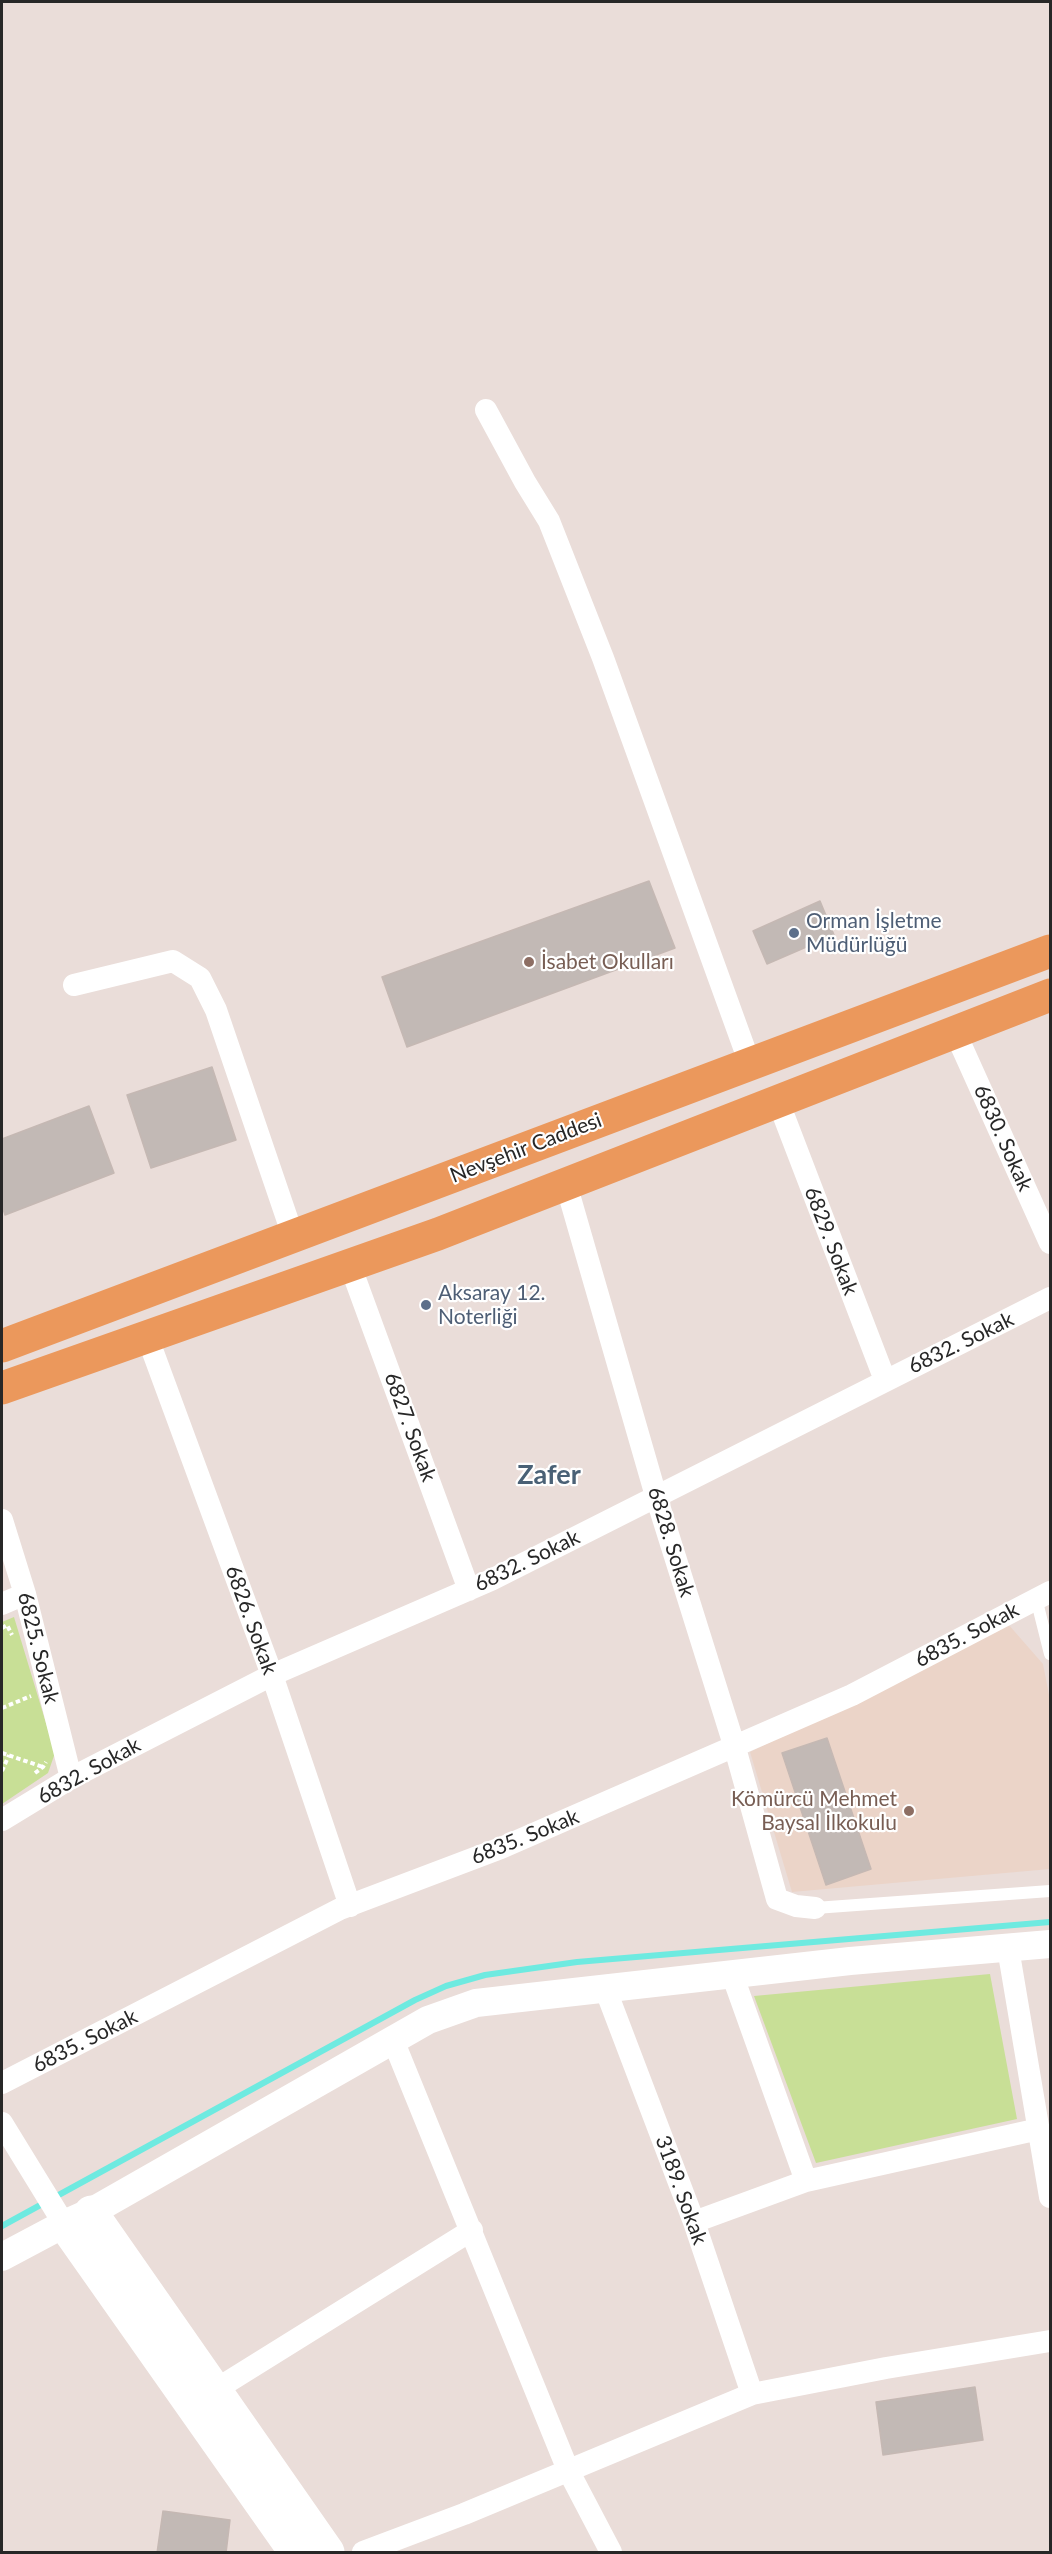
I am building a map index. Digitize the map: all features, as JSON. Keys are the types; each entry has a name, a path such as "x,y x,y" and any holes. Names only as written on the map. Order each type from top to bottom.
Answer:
{"main road":[{"name":"Nevşehir Caddesi","path":"2,1346 1050,951"},
{"path":"2,1388 438,1234 1050,995"},
{"path":"71,2215 215,2390 328,2553"},
{"path":"71,2215 295,2553"}],"street":[{"path":"486,410 549,521 603,658 750,1064"},
{"path":"74,985 173,961 200,978 216,1010 293,1236"},
{"name":"6830. Sokak","path":"955,1032 1050,1244"},
{"name":"6829. Sokak","path":"778,1101 885,1380"},
{"name":"6828. Sokak","path":"566,1184 656,1496 735,1748 777,1899 796,1906 815,1908"},
{"name":"6827. Sokak","path":"350,1264 469,1590"},
{"name":"6832. Sokak","path":"2,1820 71,1778 272,1675 469,1590 1050,1298"},
{"name":"6826. Sokak","path":"147,1336 272,1675 350,1906"},
{"name":"6825. Sokak","path":"2,1520 25,1594 71,1778"},
{"path":"4,1615 25,1594"},
{"name":"6835. Sokak","path":"2,2083 350,1906 501,1848 735,1748 852,1695 1043,1595"},
{"path":"2,2257 71,2215 428,2020 476,2003 732,1974 1050,1944"},
{"path":"1008,1948 1050,2196"},
{"path":"732,1974 806,2181"},
{"name":"3189. Sokak","path":"605,1988 694,2222 752,2394"},
{"path":"393,2040 568,2470 610,2553"},
{"path":"2,2123 40,2184 71,2215"},
{"path":"694,2222 806,2181 1039,2129"},
{"path":"215,2390 472,2230"},
{"path":"363,2553 752,2394 885,2368 1050,2341"}],"lane":[{"path":"1043,1595 1050,1654"},
{"path":"815,1908 1050,1891"}],"path":[{"path":"4,1615 16,1642"},
{"path":"2,1708 33,1695 35,1705"},
{"path":"2,1753 43,1767"},
{"path":"2,1771 9,1755"},
{"path":"27,1778 43,1767 49,1756"}],"shaded area":[{"name":"Kömürcü Mehmet Baysal İlkokulu","path":"1008,1624 1043,1664 1050,1700 1050,1869 792,1892 750,1752"}],"green space":[{"path":"14,1617 55,1753 48,1773 2,1804 2,1622"},
{"path":"990,1974 1017,2119 816,2163 754,1996"}],"building":[{"name":"İsabet Okulları","path":"649,881 675,948 407,1047 382,977"},
{"name":"Orman İşletme Müdürlüğü","path":"820,901 834,935 767,964 753,931"},
{"path":"212,1067 236,1140 151,1168 127,1095"},
{"path":"89,1106 114,1173 5,1215 2,1206 2,1139"},
{"path":"827,1738 871,1869 826,1885 782,1753"},
{"path":"975,2387 983,2440 883,2455 876,2402"},
{"path":"163,2511 230,2520 226,2553 157,2553"}],"waterway":[{"path":"2,2226 415,2000 446,1986 485,1975 577,1962 1050,1922"}],"place":[{"name":"Orman İşletme Müdürlüğü","path":"794,933"},
{"name":"İsabet Okulları","path":"529,962"},
{"name":"Aksaray 12. Noterliği","path":"426,1305"},
{"name":"Kömürcü Mehmet Baysal İlkokulu","path":"909,1811"}],"district":[{"name":"Zafer","path":"549,1475"}]}
